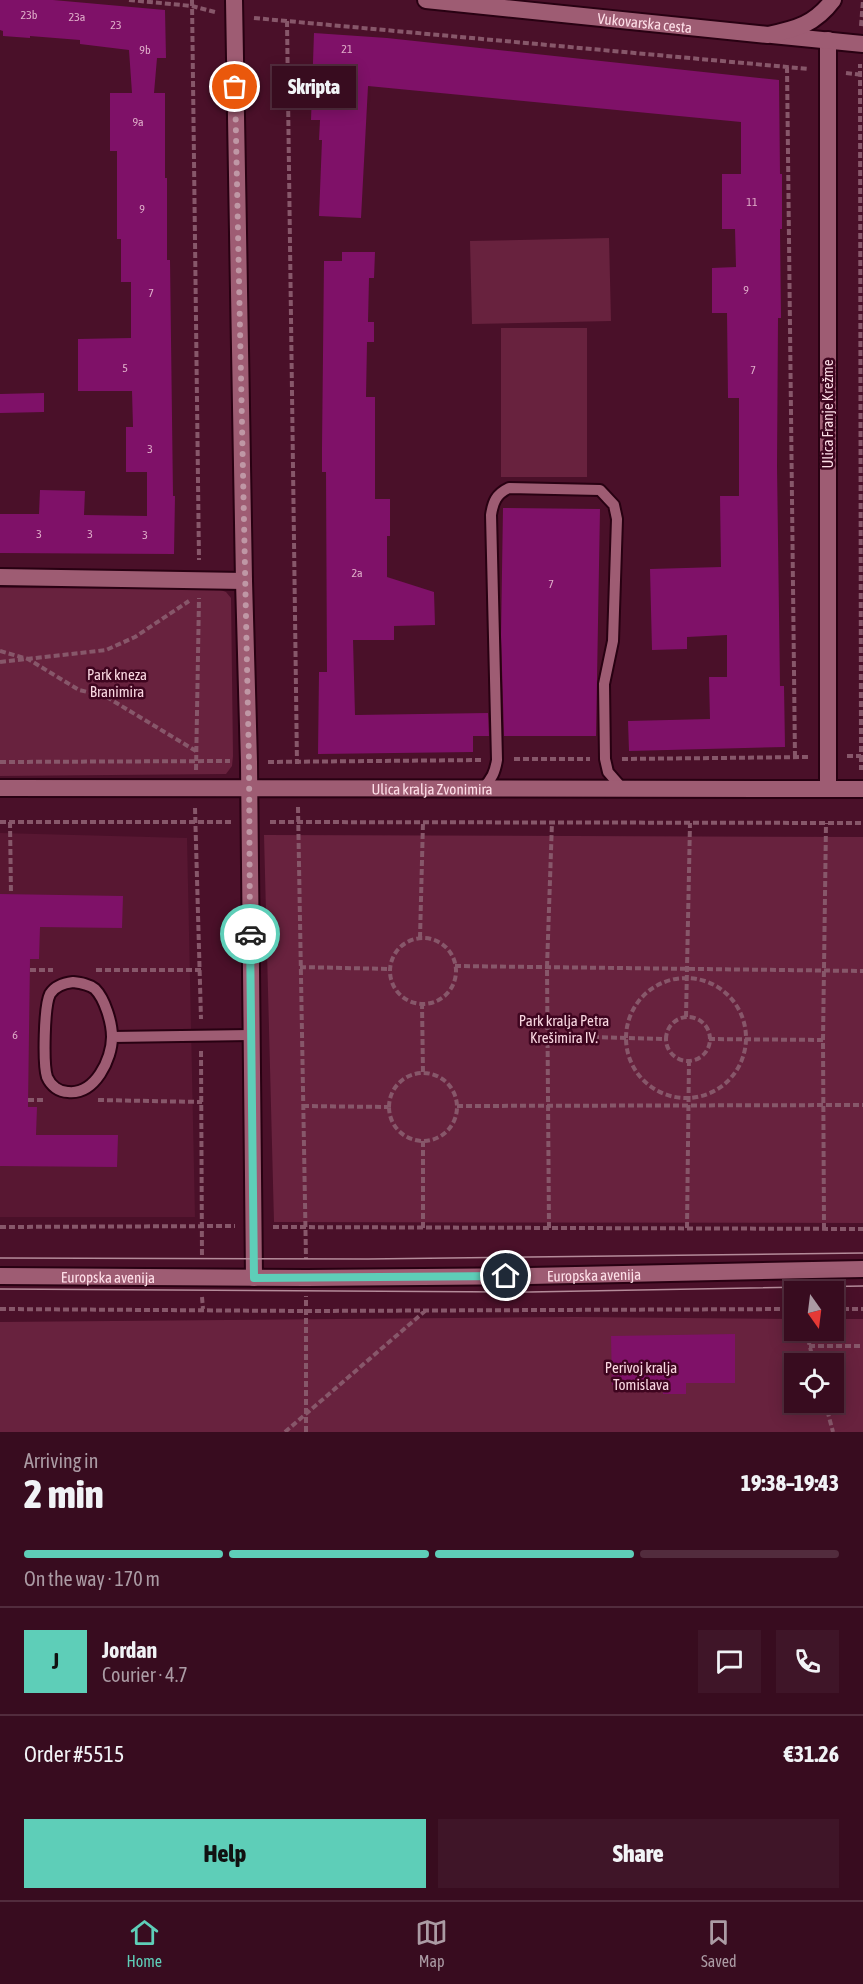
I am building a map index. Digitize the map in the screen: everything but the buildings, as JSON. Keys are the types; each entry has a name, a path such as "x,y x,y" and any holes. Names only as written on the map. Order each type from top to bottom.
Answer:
{"street":[{"name":"Vukovarska cesta","path":"426,0 863,44"},
{"path":"768,35 789,31 807,24 819,16 833,0"},
{"path":"234,8 249,787 254,1278"},
{"name":"Ulica Franje Krežme","path":"828,40 828,788"},
{"path":"0,577 244,580"},
{"name":"Ulica kralja Zvonimira","path":"0,788 863,789"},
{"name":"Europska avenija","path":"0,1276 307,1278 863,1269"}],"lane":[{"path":"483,788 491,781 497,760 491,515 494,502 500,492 508,488 600,490 614,506 617,519 613,641 604,684 605,759 608,772 622,788"},
{"path":"73,982 85,983 95,989 102,1000 112,1037 110,1049 94,1083 78,1092 56,1089 48,1078 46,1066 46,1006 51,993 62,984 73,982"},
{"path":"112,1037 251,1035"}],"path":[{"path":"129,0 234,8 286,21 863,75"},
{"path":"192,3 199,580"},
{"path":"286,21 297,788 307,1278 306,1432"},
{"path":"787,67 795,758"},
{"path":"0,662 106,650 135,637 199,595 195,822 201,970 203,1309"},
{"path":"0,651 28,659 79,690 105,696 196,752"},
{"path":"861,756 861,772 863,772"},
{"path":"0,822 863,823"},
{"path":"10,822 11,894"},
{"path":"420,938 423,822"},
{"path":"549,1228 547,967 552,822"},
{"path":"686,1017 690,823"},
{"path":"824,1228 823,1040 826,823"},
{"path":"420,938 430,938 447,948 453,956 455,966 455,976 446,994 438,1000 422,1004 409,1001 401,996 390,979 391,960 396,951 411,940 420,938"},
{"path":"455,966 863,971"},
{"path":"300,967 390,969"},
{"path":"115,970 201,970"},
{"path":"688,977 718,986 730,996 745,1023 747,1039 745,1054 730,1080 718,1090 688,1099 669,1097 651,1089 637,1075 628,1058 625,1039 628,1019 637,1002 651,988 669,980 688,977"},
{"path":"422,1004 423,1073"},
{"path":"686,1017 692,1017 703,1023 709,1039 708,1046 701,1056 689,1060 682,1060 670,1052 666,1039 672,1024 686,1017"},
{"path":"548,1036 666,1039"},
{"path":"709,1039 823,1040"},
{"path":"687,1228 689,1060"},
{"path":"423,1073 433,1074 443,1079 456,1096 457,1106 451,1126 434,1139 423,1141 412,1139 395,1127 388,1107 390,1096 402,1079 412,1074 423,1073"},
{"path":"115,1100 201,1102"},
{"path":"457,1106 863,1105"},
{"path":"303,1106 388,1107"},
{"path":"423,1141 423,1228"},
{"path":"0,1227 863,1229"},
{"path":"0,1309 306,1311 784,1309"},
{"path":"844,1309 863,1309"},
{"path":"285,1432 426,1310"},
{"path":"808,1341 811,1353"},
{"path":"809,1346 863,1346"},
{"path":"828,1413 833,1432"}],"shaded area":[{"path":"0,833 187,838 195,1217 0,1217"}],"green space":[{"path":"609,238 611,321 472,324 470,241"},
{"path":"501,328 587,328 587,477 501,477"},
{"name":"Park kneza Branimira","path":"0,588 218,589 226,592 231,598 233,756 232,766 226,774 0,776"},
{"name":"Park kralja Petra Krešimira IV.","path":"264,835 863,837 863,1223 274,1222"},
{"name":"Perivoj kralja Tomislava","path":"575,1317 784,1319 784,1341 844,1341 844,1319 863,1319 863,1432 0,1432 0,1322"}],"tram line":[{"path":"0,1258 368,1259 863,1253"},
{"path":"0,1289 529,1292 863,1286"}],"way so far":[{"path":"235,87 249,762 250,934"}],"place":[{"name":"Skripta","path":"235,87"}],"route":[{"path":"250,934 254,1278 506,1276"}]}
